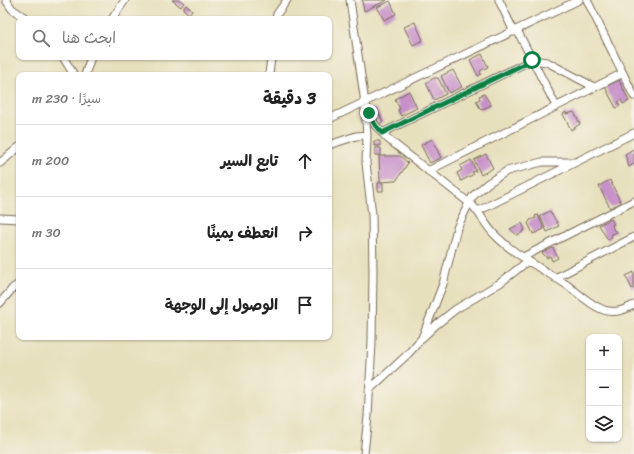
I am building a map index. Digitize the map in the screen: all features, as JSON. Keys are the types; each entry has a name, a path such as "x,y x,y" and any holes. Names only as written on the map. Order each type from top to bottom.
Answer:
{"street":[{"path":"6,0 12,9 22,16"},
{"path":"114,16 125,0"},
{"path":"277,16 288,0"},
{"path":"350,0 365,102 367,135 366,163 372,215 373,272 369,390 364,454"},
{"path":"499,0 556,106"},
{"path":"332,117 516,31 578,0"},
{"path":"587,0 634,96"},
{"path":"65,60 72,72"},
{"path":"87,72 90,60"},
{"path":"269,72 271,60"},
{"path":"382,133 532,60 547,62 594,87"},
{"path":"428,171 623,73"},
{"path":"365,102 372,119 382,133 469,202 478,211 495,236 525,259 598,308 605,311 616,312 634,305"},
{"path":"478,211 634,133"},
{"path":"332,144 356,136 367,135"},
{"path":"0,163 16,150"},
{"path":"422,338 443,284 457,228 473,196 488,183 507,171 542,162 576,162"},
{"path":"369,390 408,354 422,338 447,316 496,285 525,259 634,201"},
{"path":"0,218 16,220"},
{"path":"555,278 634,237"},
{"path":"0,303 16,286"}],"building":[{"path":"172,0 180,0 184,3 181,7"},
{"path":"362,0 387,0 364,11"},
{"path":"390,1 396,14 384,20 377,7"},
{"path":"186,5 192,10 189,14 183,9"},
{"path":"415,22 423,40 413,45 404,27"},
{"path":"482,54 488,67 480,71 481,74 478,76 470,60"},
{"path":"453,70 462,87 449,93 441,76"},
{"path":"434,78 438,78 446,94 434,100 426,83"},
{"path":"619,80 629,101 623,104 621,100 618,102 620,106 616,108 605,87"},
{"path":"409,91 417,108 401,116 398,110 400,109 395,99"},
{"path":"484,94 491,105 481,110 476,101 480,99 479,96"},
{"path":"376,108 383,122 379,124 373,110"},
{"path":"566,112 566,114 574,112 580,124 571,130 563,114"},
{"path":"432,139 441,158 430,163 421,145"},
{"path":"374,141 380,141 380,146 374,146"},
{"path":"375,148 381,148 381,155 375,155"},
{"path":"633,149 634,164 629,167 625,154"},
{"path":"486,154 493,168 481,175 474,160"},
{"path":"379,156 400,156 408,163 396,181 380,182"},
{"path":"471,160 476,171 472,172 474,174 461,181 457,173 462,170 460,166"},
{"path":"610,180 621,203 610,208 599,186"},
{"path":"378,183 383,183 383,191 378,191"},
{"path":"550,211 559,226 547,232 540,216"},
{"path":"538,215 544,229 533,234 528,223"},
{"path":"611,219 614,224 612,225 614,231 616,230 617,232 612,234 611,238 608,240 599,225"},
{"path":"522,223 525,230 517,235 510,229"},
{"path":"553,248 558,258 552,261 550,256 547,258 542,253"},
{"path":"634,272 634,288 632,289 626,276"}],"route":[{"path":"369,113 375,125 382,133 532,60"}]}
